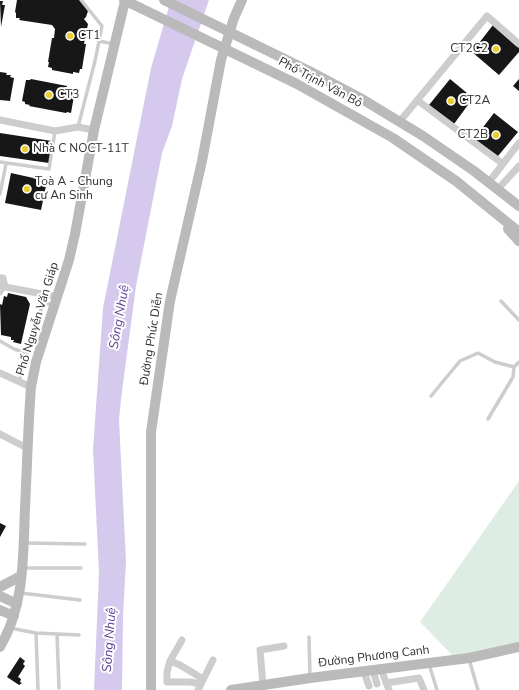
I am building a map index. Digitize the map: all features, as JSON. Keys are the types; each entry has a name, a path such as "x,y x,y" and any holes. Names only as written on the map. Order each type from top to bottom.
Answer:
{"street":[{"name":"Phố Trịnh Văn Bô","path":"125,0 297,84 393,138 456,181 519,232"},
{"name":"Phố Nguyễn Văn Giáp","path":"1,642 10,628 20,593 24,543 27,448 31,387 36,362 57,301 75,234 94,130 125,0"},
{"name":"Phố Trịnh Văn Bô","path":"164,0 309,71 400,121 457,159 498,189 518,206"},
{"name":"Đường Phúc Diễn","path":"151,690 151,432 170,301 202,161 219,47 229,33 242,0"},
{"path":"400,121 487,16 519,44"},
{"path":"417,100 503,164"},
{"path":"0,120 55,131 78,127 94,130"},
{"path":"488,182 519,143"},
{"path":"498,189 519,166"},
{"name":"Phố Trịnh Văn Bô","path":"491,209 519,241"},
{"path":"0,278 3,278 2,287 43,294 57,301"},
{"path":"0,373 31,387"},
{"path":"0,434 27,448"},
{"path":"0,587 22,572"},
{"path":"0,596 17,604"},
{"path":"0,610 14,616"},
{"path":"182,640 170,661 167,672 167,682 190,682 201,684"},
{"path":"263,686 260,650 284,646"},
{"name":"Đường Phương Canh","path":"231,690 310,678 469,658 519,647"},
{"path":"201,684 213,660"},
{"path":"170,661 180,665 201,684"},
{"path":"372,670 377,684"},
{"path":"369,686 372,670"},
{"path":"372,670 387,687 419,678 424,690"}],"lane":[{"path":"78,127 102,26 81,0"},
{"path":"99,41 114,44"},
{"path":"0,162 48,169 55,131"},
{"path":"0,194 6,164"},
{"path":"0,294 2,287"},
{"path":"19,382 43,303 43,294"},
{"path":"43,303 57,301"},
{"path":"501,301 519,320"},
{"path":"0,341 14,349 27,353"},
{"path":"431,396 460,361 478,353 495,362 514,367"},
{"path":"488,419 513,377 514,367 519,362"},
{"path":"24,543 85,544"},
{"path":"22,572 81,568"},
{"path":"20,593 80,600"},
{"path":"10,628 36,633 79,635"},
{"path":"36,633 38,690"},
{"path":"57,634 59,688"},
{"path":"309,637 310,678"},
{"path":"469,658 478,690"},
{"path":"428,663 437,690"}],"shaded area":[{"path":"519,481 519,647 457,660 420,622"}],"water":[{"name":"Sông Nhuệ","path":"171,0 209,0 182,79 172,126 162,153 136,286 121,399 119,420 126,561 123,617 122,690 94,690 99,573 93,449 103,308 151,68"}],"building":[{"name":"CT1","path":"17,0 82,0 88,11 84,19 88,24 84,44 86,44 82,69 80,69 79,73 73,72 73,74 52,70 52,68 48,67 52,38 54,38 55,29 52,25 19,20 20,18 16,18 15,12"},
{"path":"0,1 3,1 2,5 5,5 1,27"},
{"name":"CT2C2","path":"493,25 519,47 519,52 499,75 472,52"},
{"path":"0,72 7,73 6,75 11,75 10,77 14,78 10,101 0,100"},
{"name":"CT3","path":"31,79 71,87 71,89 75,90 71,113 25,104 25,102 22,101 26,80"},
{"name":"CT2A","path":"450,79 473,98 454,124 429,105"},
{"path":"519,79 519,91 513,86"},
{"name":"CT2B","path":"494,113 518,132 498,156 474,139"},
{"name":"Nhà C NOCT-11T","path":"0,133 52,141 49,163 0,156"},
{"name":"Toà A - Chung cư An Sinh","path":"11,173 47,181 41,210 5,203"},
{"path":"8,293 26,297 30,304 21,344 13,342 14,340 11,340 11,337 1,335 0,304 2,305 4,296 7,297"},
{"path":"0,523 6,526 0,537"},
{"path":"20,657 25,661 23,664 25,666 18,677 21,679 20,682 22,683 19,685 7,677"}],"place":[{"name":"CT1","path":"70,36"},
{"name":"CT2C2","path":"496,49"},
{"name":"CT3","path":"49,95"},
{"name":"CT2A","path":"451,101"},
{"name":"CT2B","path":"496,135"},
{"name":"Nhà C NOCT-11T","path":"25,149"},
{"name":"Toà A - Chung cư An Sinh","path":"27,189"}]}
